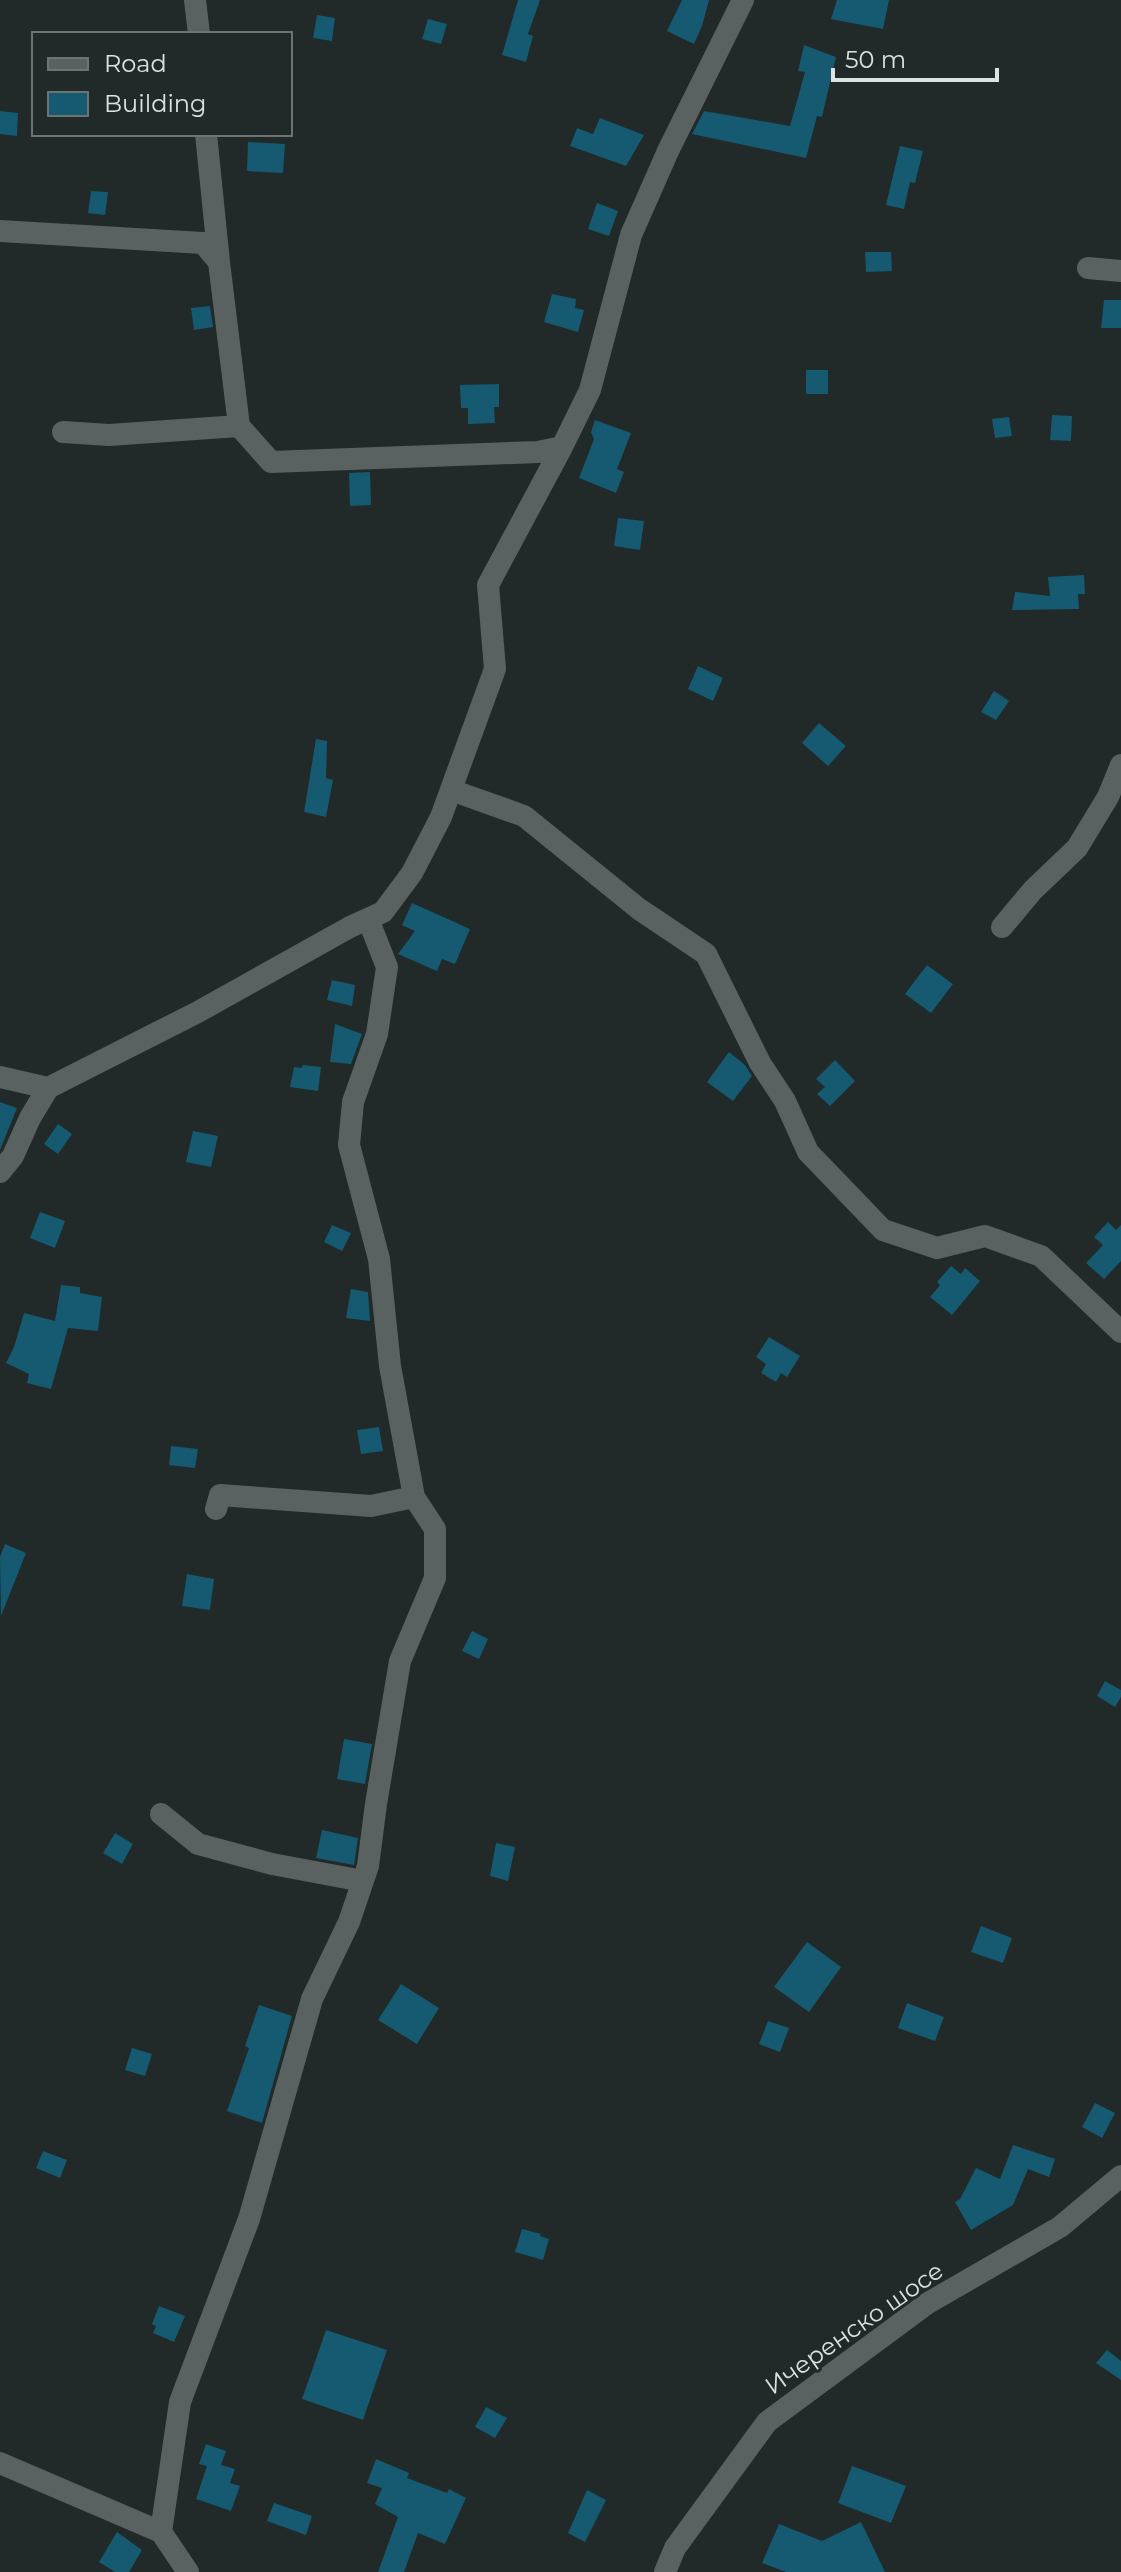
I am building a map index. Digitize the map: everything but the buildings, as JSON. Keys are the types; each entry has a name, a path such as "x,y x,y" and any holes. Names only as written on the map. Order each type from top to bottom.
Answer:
{"street":[{"path":"195,0 199,32"},
{"path":"0,1172 13,1156 48,1088 196,1013 383,912 412,873 451,790 495,669 488,585 590,390 631,235 668,151 743,0"},
{"path":"206,136 239,426 271,462 538,452 562,447"},
{"path":"0,231 203,243 219,262"},
{"path":"1088,268 1121,271"},
{"path":"63,432 109,435 239,426"},
{"path":"1002,927 1033,890 1077,848 1108,797 1121,765"},
{"path":"451,790 524,816 639,909 706,954 760,1063 785,1101 808,1152 883,1230 937,1248 985,1236 1041,1256 1121,1332"},
{"path":"161,2532 180,2402 249,2219 312,1999 349,1922 368,1866 400,1661 435,1578 435,1529 414,1497 390,1366 379,1259 349,1145 353,1102 377,1034 387,967 368,919"},
{"path":"0,1077 48,1088"},
{"path":"216,1509 220,1495 371,1506 414,1497"},
{"path":"161,1814 198,1844 272,1864 363,1881"},
{"name":"Ичеренско шосе","path":"665,2572 675,2548 767,2422 928,2303 1060,2227 1121,2176"},
{"path":"0,2463 161,2532 188,2572"}]}
